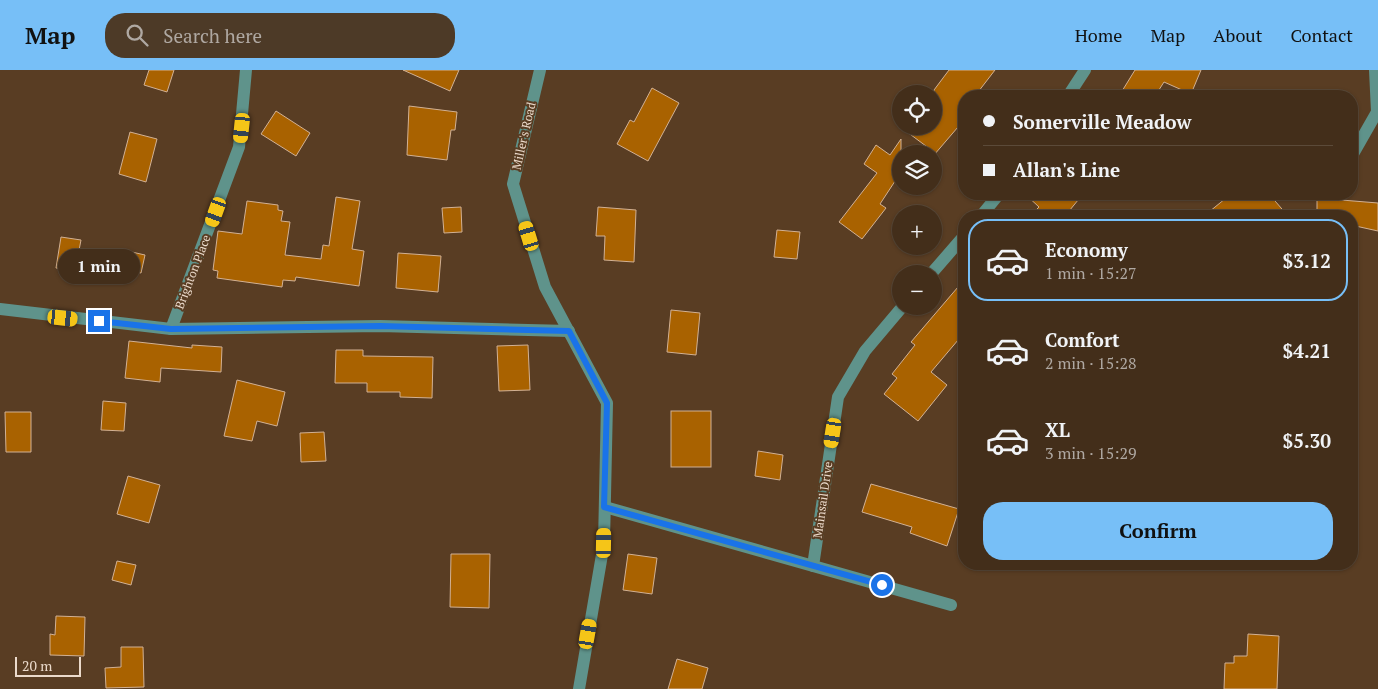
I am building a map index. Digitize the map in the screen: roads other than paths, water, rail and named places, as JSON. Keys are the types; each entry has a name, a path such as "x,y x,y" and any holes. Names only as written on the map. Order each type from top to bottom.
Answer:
{"street":[{"name":"Brighton Place","path":"171,329 240,147 246,70"},
{"name":"Miller's Road","path":"540,70 513,184 545,287 607,403 604,543 578,689"},
{"path":"1072,90 1085,70"},
{"path":"1358,145 1377,112 1375,70"},
{"path":"985,210 994,200"},
{"path":"939,265 958,243"},
{"path":"0,309 171,329 380,326 569,331"},
{"name":"Mainsail Drive","path":"814,566 838,397 865,351 895,315"},
{"path":"604,507 951,605"}]}
